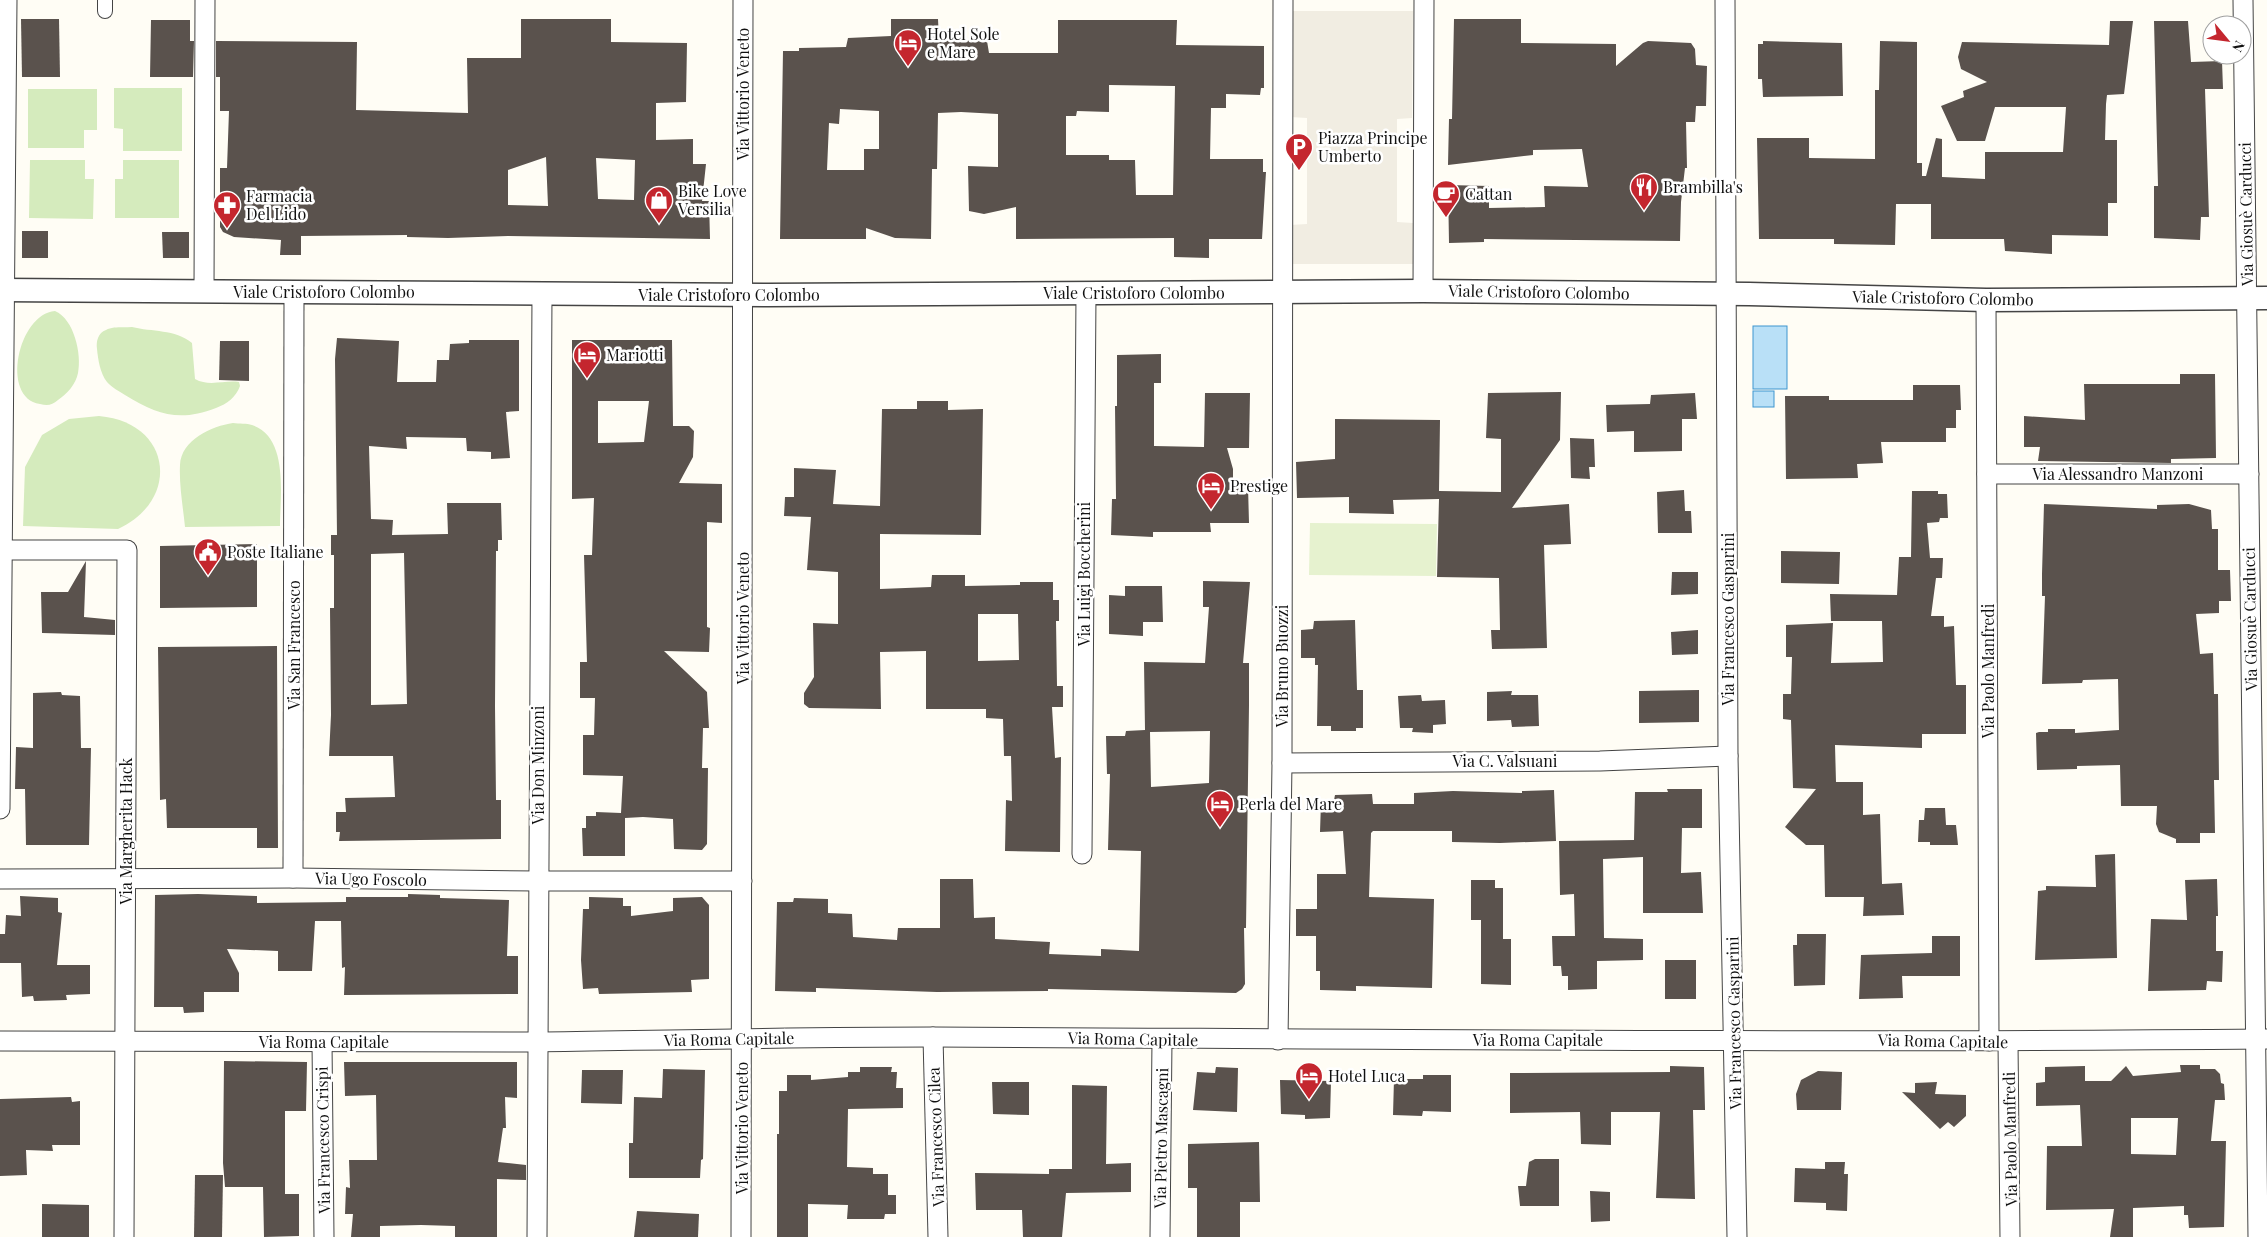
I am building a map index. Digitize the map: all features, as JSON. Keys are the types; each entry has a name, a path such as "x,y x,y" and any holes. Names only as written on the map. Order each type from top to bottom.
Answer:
{"street":[{"path":"0,809 7,0"},
{"path":"204,292 206,0"},
{"name":"Via Vittorio Veneto","path":"741,1237 742,0"},
{"path":"1283,0 1283,292"},
{"path":"1423,290 1424,0"},
{"name":"Via Francesco Gasparini","path":"1725,0 1728,756 1735,1040 1737,1237"},
{"name":"Via Giosuè Carducci","path":"2244,0 2257,298 2248,474 2261,1039 2258,1237"},
{"name":"Viale Cristoforo Colombo","path":"3,290 743,295 1086,294 1423,290 1986,300 2257,298"},
{"name":"Via San Francesco","path":"293,878 294,292"},
{"name":"Via Bruno Buozzi","path":"1278,1040 1282,763 1283,292"},
{"name":"Via Don Minzoni","path":"538,1237 538,881 542,294"},
{"name":"Via Luigi Boccherini","path":"1082,854 1086,294"},
{"name":"Via Paolo Manfredi","path":"1986,300 1989,1041"},
{"name":"Via Alessandro Manzoni","path":"1987,474 2248,474"},
{"name":"Via Margherita Hack","path":"2,550 128,550 124,1237"},
{"name":"Via C. Valsuani","path":"1282,763 1600,761 1728,756"},
{"name":"Via Ugo Foscolo","path":"0,879 293,878 742,881"},
{"name":"Via Roma Capitale","path":"0,1041 538,1042 933,1037 1162,1040 2008,1042 2261,1039"},
{"name":"Via Francesco Cilea","path":"933,1037 938,1237"},
{"name":"Via Pietro Mascagni","path":"1160,1237 1162,1040"},
{"name":"Via Francesco Crispi","path":"322,1042 324,1237"},
{"name":"Via Paolo Manfredi","path":"2008,1042 2010,1237"}],"green space":[{"path":"114,88 182,88 182,151 123,151 123,129 114,128"},
{"path":"28,89 97,89 97,130 84,130 84,148 28,148"},
{"path":"30,160 85,160 85,179 94,179 93,219 29,218"},
{"path":"123,160 179,160 179,218 115,218 115,179 123,179"},
{"path":"55,311 62,315 72,329 79,356 79,365 77,377 71,388 56,402 45,405 28,398 20,387 17,373 23,340 31,326 42,316"},
{"path":"132,327 171,333 185,338 192,343 195,379 206,383 239,382 240,386 236,394 216,408 191,415 180,415 158,412 115,389 107,382 101,370 97,353 97,340 103,331"},
{"path":"99,416 123,421 141,432 154,446 160,463 159,482 152,500 139,516 118,529 23,526 25,467 42,435 69,419"},
{"path":"233,423 252,425 264,432 272,442 280,469 280,526 185,527 180,480 182,456 186,448 199,436 216,427"},
{"path":"1310,523 1437,524 1436,576 1309,575"}],"shaded area":[{"name":"Piazza Principe Umberto","path":"1290,11 1413,11 1412,118 1397,119 1397,222 1413,223 1413,264 1290,264 1290,225 1307,224 1307,118 1290,117"}],"water":[{"path":"1753,326 1787,326 1787,389 1753,389"},
{"path":"1753,391 1774,391 1774,407 1753,407"}],"building":[{"path":"21,19 59,19 60,77 22,77"},
{"path":"521,19 611,19 611,42 687,43 686,102 656,103 656,140 693,139 693,164 706,164 702,201 709,201 710,239 508,236 448,238 407,237 407,235 301,236 301,255 280,255 281,240 234,237 223,232 220,227 220,168 227,168 229,111 220,111 220,77 216,77 216,41 357,42 356,110 468,113 467,58 521,58","holes":["546,157 548,206 508,205 508,170","596,158 635,160 634,200 598,199"]},
{"path":"891,19 938,19 939,40 987,41 989,53 1058,53 1058,20 1177,20 1176,45 1264,46 1264,88 1261,88 1260,95 1226,94 1226,108 1211,108 1210,159 1263,159 1263,172 1266,172 1262,239 1209,239 1209,258 1174,257 1174,238 1016,239 1016,207 984,214 969,211 968,166 998,167 998,114 961,112 938,113 937,169 932,169 931,239 895,238 866,228 866,239 780,239 783,51 799,51 799,48 846,47 848,38 891,36","holes":["1109,85 1175,86 1173,195 1136,195 1135,160 1109,160 1109,155 1066,155 1066,116 1076,116 1077,111 1109,112","840,109 879,111 879,149 864,149 864,170 827,170 829,123 839,124"]},
{"path":"1454,19 1521,19 1521,43 1616,44 1616,66 1643,43 1648,41 1691,43 1695,49 1696,65 1707,66 1706,106 1696,106 1695,122 1686,122 1687,168 1685,168 1681,202 1680,241 1484,239 1484,242 1449,243 1448,185 1489,186 1489,208 1545,207 1544,186 1588,187 1582,149 1533,150 1533,155 1448,165 1449,119 1452,119"},
{"path":"151,20 190,20 190,41 194,41 193,77 150,77"},
{"path":"2110,21 2133,21 2124,94 2107,95 2105,140 2117,140 2117,203 2108,203 2108,236 2052,235 2052,254 2005,251 2004,239 1931,239 1931,204 1896,204 1895,245 1834,244 1834,239 1759,239 1757,138 1809,138 1809,158 1875,159 1875,90 1879,90 1880,41 1917,42 1917,163 1922,163 1922,176 1926,176 1936,138 1942,139 1942,177 1985,179 1985,152 2063,152 2066,107 1995,107 1985,141 1957,141 1941,106 1964,97 1963,91 1987,82 1961,69 1958,57 1962,42 2109,45"},
{"path":"2154,21 2188,21 2191,62 2202,62 2202,65 2222,65 2223,89 2205,89 2209,217 2201,217 2200,240 2154,238 2154,186 2158,186"},
{"path":"1763,41 1842,43 1843,96 1763,97 1762,79 1758,79 1758,44 1763,44"},
{"path":"22,231 48,231 48,258 22,258"},
{"path":"162,232 189,232 189,258 163,258"},
{"path":"337,338 399,341 397,382 436,382 437,360 449,360 450,344 469,343 469,340 519,340 519,411 506,412 510,458 491,459 491,452 467,451 466,438 406,437 407,449 369,446 371,519 393,520 392,535 448,534 447,503 501,503 502,540 498,540 498,551 496,551 495,706 496,800 501,800 501,839 339,841 340,832 336,832 336,812 346,812 345,798 395,797 393,756 329,756 331,715 330,608 334,608 334,555 331,555 331,535 337,535 335,359","holes":["404,553 407,704 371,705 371,554"]},
{"path":"572,340 672,340 673,426 689,426 694,431 693,457 679,483 722,484 722,523 707,522 707,627 710,628 709,652 664,651 707,692 709,728 703,728 702,768 708,768 707,844 702,850 674,849 673,819 643,817 625,818 625,856 583,856 582,828 586,828 586,816 596,816 596,812 621,813 623,776 583,775 583,735 594,735 595,698 580,698 580,662 587,662 584,555 592,555 594,498 572,499","holes":["598,401 649,401 644,442 598,443"]},
{"path":"220,341 249,341 249,381 219,380"},
{"path":"1161,354 1161,383 1154,383 1154,446 1204,447 1205,393 1250,393 1249,448 1227,448 1233,469 1233,487 1248,486 1249,523 1210,523 1211,532 1153,532 1153,537 1111,535 1112,499 1116,499 1115,406 1117,406 1117,355"},
{"path":"2180,374 2215,374 2216,458 2171,459 2171,463 2038,461 2040,447 2024,447 2024,416 2085,420 2084,384 2180,384"},
{"path":"1913,385 1960,385 1961,410 1956,410 1956,428 1946,428 1946,442 1881,442 1883,463 1857,464 1858,478 1786,479 1785,396 1829,396 1829,400 1913,400"},
{"path":"1561,392 1560,440 1512,508 1569,504 1571,544 1544,545 1547,648 1492,649 1491,630 1500,630 1499,578 1437,577 1439,499 1393,500 1394,514 1349,513 1349,497 1297,498 1296,462 1335,459 1335,419 1440,420 1439,491 1501,492 1501,439 1486,438 1488,393"},
{"path":"1695,393 1697,419 1682,419 1682,451 1634,452 1634,431 1607,432 1606,405 1650,404 1651,395"},
{"path":"917,401 948,401 948,410 983,409 981,535 880,534 880,589 931,587 932,575 965,575 965,586 1053,582 1053,600 1059,600 1059,621 1056,621 1057,686 1063,686 1063,707 1052,707 1055,758 1061,757 1060,852 1005,851 1006,800 1012,801 1011,756 1004,756 1003,719 986,718 986,709 926,709 926,651 880,652 881,709 809,708 804,704 804,693 814,677 813,623 838,624 838,572 807,570 811,517 784,516 785,497 794,497 794,468 836,470 833,504 880,506 882,409 917,409","holes":["978,614 1018,614 1019,660 978,661"]},
{"path":"1570,438 1594,439 1595,467 1589,467 1590,479 1571,478"},
{"path":"1684,490 1685,511 1691,511 1692,533 1658,533 1657,492"},
{"path":"1912,491 1938,491 1938,494 1947,494 1948,518 1940,518 1939,522 1927,523 1930,558 1943,558 1942,578 1936,578 1931,616 1944,616 1944,627 1954,626 1956,685 1966,685 1966,734 1922,734 1922,748 1835,745 1836,782 1863,782 1863,815 1880,814 1882,884 1902,883 1904,915 1863,916 1864,897 1825,897 1824,845 1806,845 1785,827 1816,789 1793,788 1791,720 1783,719 1783,694 1791,694 1792,657 1786,657 1786,625 1833,623 1831,663 1883,662 1882,621 1831,621 1830,594 1897,595 1899,557 1911,557"},
{"path":"2044,504 2157,509 2157,505 2189,504 2211,510 2212,529 2218,529 2218,570 2230,570 2231,601 2219,601 2219,613 2196,614 2200,654 2213,653 2214,694 2218,694 2219,780 2214,780 2215,833 2200,833 2200,843 2176,843 2176,839 2159,832 2156,824 2157,806 2121,806 2120,765 2077,766 2077,769 2037,770 2036,733 2048,732 2048,729 2075,729 2075,733 2119,730 2118,679 2083,680 2082,683 2042,684 2045,596 2042,596"},
{"name":"Poste Italiane","path":"257,544 257,607 160,608 160,546"},
{"path":"1781,551 1840,552 1839,584 1781,583"},
{"path":"86,561 84,617 115,620 115,635 42,633 41,592 68,592"},
{"path":"1672,572 1698,572 1698,594 1671,595"},
{"path":"1203,581 1250,582 1243,663 1249,663 1249,705 1246,928 1244,928 1245,984 1242,989 1236,993 1048,989 1048,991 937,992 816,988 816,992 775,991 777,902 793,902 794,898 828,899 828,913 852,914 853,937 897,940 898,928 940,928 940,879 973,879 974,918 995,917 995,939 1050,942 1049,954 1101,956 1101,949 1139,951 1141,851 1108,850 1110,774 1107,774 1106,736 1125,736 1126,731 1145,730 1144,662 1205,663 1209,607 1203,607","holes":["1210,731 1209,783 1151,787 1150,732"]},
{"path":"1125,586 1162,586 1163,622 1143,622 1143,636 1109,634 1109,595 1125,596"},
{"path":"1355,620 1357,690 1363,690 1363,728 1356,728 1356,731 1331,731 1331,726 1317,726 1318,665 1315,665 1315,658 1301,658 1301,630 1313,629 1314,621"},
{"path":"1698,630 1698,654 1672,655 1671,632"},
{"path":"277,646 278,848 257,848 257,828 167,828 166,799 160,800 158,647"},
{"path":"1699,690 1699,722 1639,723 1639,691"},
{"path":"1512,691 1511,695 1538,695 1539,726 1512,727 1511,720 1487,721 1487,692"},
{"path":"61,692 62,695 80,696 81,748 91,748 89,845 26,845 25,789 15,789 16,747 33,748 33,693"},
{"path":"1421,695 1422,701 1445,700 1446,724 1433,725 1433,733 1412,732 1413,728 1400,728 1398,696"},
{"path":"1667,789 1702,789 1702,828 1682,828 1681,873 1701,872 1703,913 1643,913 1643,857 1603,859 1604,938 1643,939 1643,960 1597,961 1597,989 1568,990 1568,976 1562,976 1561,966 1553,966 1552,936 1575,936 1574,894 1560,895 1559,841 1634,840 1635,792 1668,792"},
{"path":"1554,790 1556,841 1452,842 1452,831 1373,831 1371,833 1369,897 1434,899 1432,988 1356,986 1356,991 1320,990 1320,971 1316,971 1316,936 1296,936 1296,909 1317,909 1317,874 1346,874 1343,831 1320,832 1321,802 1334,800 1335,795 1372,794 1373,804 1414,804 1414,793 1453,791 1522,793 1522,791"},
{"path":"1925,808 1945,808 1946,825 1956,825 1958,845 1930,845 1930,842 1918,842 1919,820 1924,820"},
{"path":"2115,854 2117,958 2035,960 2038,891 2046,890 2046,886 2096,887 2095,855"},
{"path":"2217,879 2218,916 2216,916 2216,951 2223,951 2222,982 2207,981 2206,990 2148,991 2151,919 2187,920 2185,880"},
{"path":"1471,880 1495,880 1495,888 1503,888 1503,939 1511,939 1511,985 1481,984 1481,920 1471,920"},
{"path":"408,894 440,895 440,898 509,900 507,956 518,956 518,994 344,995 345,967 342,968 341,921 315,921 312,971 278,971 278,951 227,949 239,973 239,992 204,992 204,1012 184,1013 183,1007 154,1007 155,895 257,896 257,903 346,902 346,897 408,897"},
{"path":"20,896 58,898 58,912 62,913 57,965 90,965 90,994 66,995 67,1000 34,1001 33,996 22,997 21,963 0,963 0,934 5,934 6,915 21,916"},
{"path":"589,897 623,898 623,906 631,906 631,916 673,911 673,898 702,897 709,905 709,979 691,980 692,992 599,994 598,988 583,989 581,960 583,909 589,909"},
{"path":"1797,934 1826,934 1825,985 1794,986 1793,945 1797,945"},
{"path":"1932,936 1960,936 1960,976 1902,976 1903,998 1859,999 1861,955 1932,953"},
{"path":"1665,960 1696,960 1696,999 1665,999"},
{"path":"224,1061 307,1062 306,1111 285,1111 285,1194 299,1194 299,1236 264,1237 263,1187 225,1187 223,1163"},
{"path":"344,1062 517,1062 517,1098 505,1097 506,1128 503,1128 498,1162 526,1165 526,1180 497,1179 497,1237 455,1237 455,1226 421,1225 380,1226 380,1237 351,1237 353,1214 345,1214 346,1187 350,1188 349,1160 377,1160 376,1095 345,1096"},
{"path":"2180,1065 2200,1065 2200,1069 2215,1069 2220,1074 2221,1083 2224,1084 2225,1100 2215,1100 2211,1141 2226,1141 2224,1227 2189,1228 2188,1215 2184,1215 2184,1206 2133,1208 2133,1237 2110,1237 2114,1209 2046,1210 2047,1146 2082,1146 2080,1105 2036,1106 2036,1083 2045,1082 2045,1067 2085,1066 2085,1081 2111,1081 2126,1066 2133,1076 2181,1072","holes":["2131,1118 2178,1118 2176,1155 2131,1154"]},
{"path":"1670,1066 1704,1067 1705,1110 1693,1110 1695,1199 1656,1198 1660,1112 1611,1112 1611,1145 1581,1144 1580,1112 1510,1113 1510,1073 1670,1072"},
{"path":"860,1067 892,1067 891,1072 897,1072 896,1088 903,1088 903,1108 848,1109 847,1167 873,1168 873,1174 888,1174 888,1195 896,1195 896,1214 885,1214 884,1219 847,1219 848,1205 808,1204 808,1237 777,1237 779,1091 787,1091 787,1075 811,1075 811,1080 848,1077 848,1072 860,1072"},
{"path":"1216,1067 1238,1068 1237,1112 1193,1110 1197,1072 1215,1073"},
{"path":"663,1069 705,1070 703,1159 701,1160 700,1178 629,1178 629,1143 633,1143 634,1097 662,1098"},
{"path":"582,1070 623,1070 622,1104 581,1103"},
{"path":"1818,1071 1842,1072 1841,1110 1797,1110 1796,1094 1801,1080"},
{"path":"1423,1075 1451,1075 1451,1112 1423,1111 1422,1116 1393,1115 1394,1079 1423,1079"},
{"path":"1280,1080 1331,1081 1330,1118 1305,1119 1305,1115 1281,1114"},
{"path":"992,1082 1029,1082 1029,1115 993,1114"},
{"path":"1937,1082 1935,1094 1966,1095 1966,1116 1954,1127 1948,1122 1940,1129 1902,1092 1915,1093 1915,1083"},
{"path":"1072,1085 1107,1086 1106,1164 1131,1163 1131,1192 1066,1193 1062,1237 1023,1237 1022,1210 976,1210 975,1173 1049,1174 1049,1169 1072,1169"},
{"path":"71,1097 72,1102 80,1101 80,1145 52,1145 53,1151 26,1150 27,1175 0,1176 0,1099"},
{"path":"1259,1142 1260,1202 1240,1202 1240,1237 1197,1237 1197,1188 1188,1188 1188,1144"},
{"path":"1535,1159 1559,1159 1559,1206 1520,1206 1518,1186 1526,1186 1529,1162"},
{"path":"1825,1162 1845,1162 1844,1174 1848,1174 1847,1211 1826,1210 1826,1203 1794,1202 1795,1168 1825,1169"},
{"path":"195,1175 223,1175 222,1237 194,1237"},
{"path":"1590,1191 1610,1192 1610,1221 1591,1222"},
{"path":"42,1204 89,1205 89,1237 42,1237"},
{"path":"637,1211 699,1214 698,1237 634,1237"}],"place":[{"name":"Hotel Sole e Mare","path":"908,67"},
{"name":"Piazza Principe Umberto","path":"1299,171"},
{"name":"Brambilla's","path":"1644,211"},
{"name":"Cattan","path":"1446,218"},
{"name":"Bike Love Versilia","path":"659,224"},
{"name":"Farmacia Del Lido","path":"227,229"},
{"name":"Mariotti","path":"587,379"},
{"name":"Prestige","path":"1211,510"},
{"name":"Poste Italiane","path":"208,576"},
{"name":"Perla del Mare","path":"1220,828"},
{"name":"Hotel Luca","path":"1309,1100"}]}
